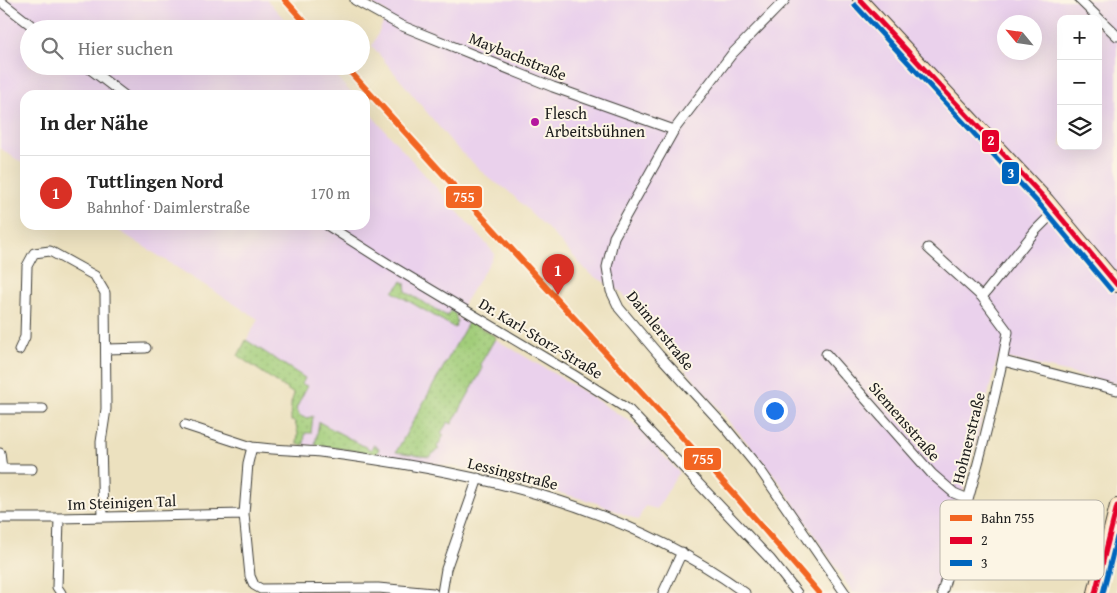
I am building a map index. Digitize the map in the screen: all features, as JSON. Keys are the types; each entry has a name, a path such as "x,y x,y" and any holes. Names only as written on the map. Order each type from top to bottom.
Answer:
{"main road":[{"path":"860,0 1056,211 1117,285"},
{"path":"1104,572 1111,556 1117,506"},
{"path":"1095,593 1101,580"}],"street":[{"name":"Maybachstraße","path":"355,0 400,25 553,87 674,130"},
{"name":"Daimlerstraße","path":"785,0 732,54 674,130 614,237 607,267 611,291 618,308 658,355 725,427 761,471 845,593"},
{"path":"1080,0 1117,36"},
{"path":"1,1 25,20"},
{"path":"98,75 117,90"},
{"path":"982,297 1036,230 1056,211"},
{"name":"Dr. Karl-Storz-Straße","path":"336,230 393,267 629,410 770,559 797,593"},
{"name":"Hohnerstraße","path":"928,248 982,297 1008,332 968,498"},
{"path":"19,350 25,337 26,266 34,254 50,250 95,276 105,293 106,409 101,442 103,516"},
{"path":"106,349 146,348"},
{"name":"Siemensstraße","path":"826,354 932,474 954,493 968,498"},
{"path":"1002,361 1117,390"},
{"path":"0,409 43,408"},
{"name":"Lessingstraße","path":"185,425 252,447 318,452 399,463 478,478 551,498 610,518 682,552 708,567 745,593"},
{"path":"252,447 248,463 244,514 250,576 254,585 260,589 329,591 378,588 433,593"},
{"path":"0,454 1,469 32,469"},
{"path":"442,593 446,569 478,478"},
{"name":"Im Steinigen Tal","path":"0,518 244,514"},
{"path":"59,518 57,587 61,593"},
{"path":"663,593 682,552"},
{"name":"Hohnerstraße","path":"942,593 946,580"}],"shaded area":[{"path":"0,0 267,0 285,20 20,20 20,75 335,75 349,90 20,90 20,162 0,148"},
{"path":"364,0 1117,0 1117,384 998,356 961,500 940,500 940,580 937,593 853,593 776,477 620,291 590,274 547,228 506,189 491,180 454,145 372,46 388,13"},
{"path":"370,114 495,254 456,316 633,423 679,472 657,509 645,506 638,520 594,502 470,469 377,454 297,444 298,433 295,422 291,421 291,403 294,394 238,356 258,319 118,230 370,230"}],"green space":[{"path":"402,281 405,283 406,292 447,316 451,310 455,313 457,321 455,328 393,292"},
{"path":"469,321 496,337 481,363 482,370 452,424 448,422 441,433 444,435 437,447 439,449 429,457 396,452"},
{"path":"246,340 305,378 302,384 307,386 296,409 303,417 313,416 311,433 305,433 304,445 297,444 298,433 295,422 291,421 291,403 294,394 238,356"},
{"path":"319,422 371,450 373,445 379,448 377,454 315,445"}],"rail line":[{"name":"755","path":"285,0 303,20"},
{"name":"755","path":"353,75 367,90"},
{"name":"755","path":"370,94 733,493 819,593"}],"transit line":[{"name":"2","path":"860,0 1047,201 1117,285"},
{"name":"3","path":"855,5 1041,206 1111,290"},
{"name":"2","path":"1104,557 1117,506"},
{"name":"3","path":"1103,593 1117,537"},
{"name":"2","path":"1095,593 1098,580"}],"place":[{"name":"Flesch Arbeitsbühnen","path":"535,122"},
{"name":"Tuttlingen Nord","path":"558,295"}]}
